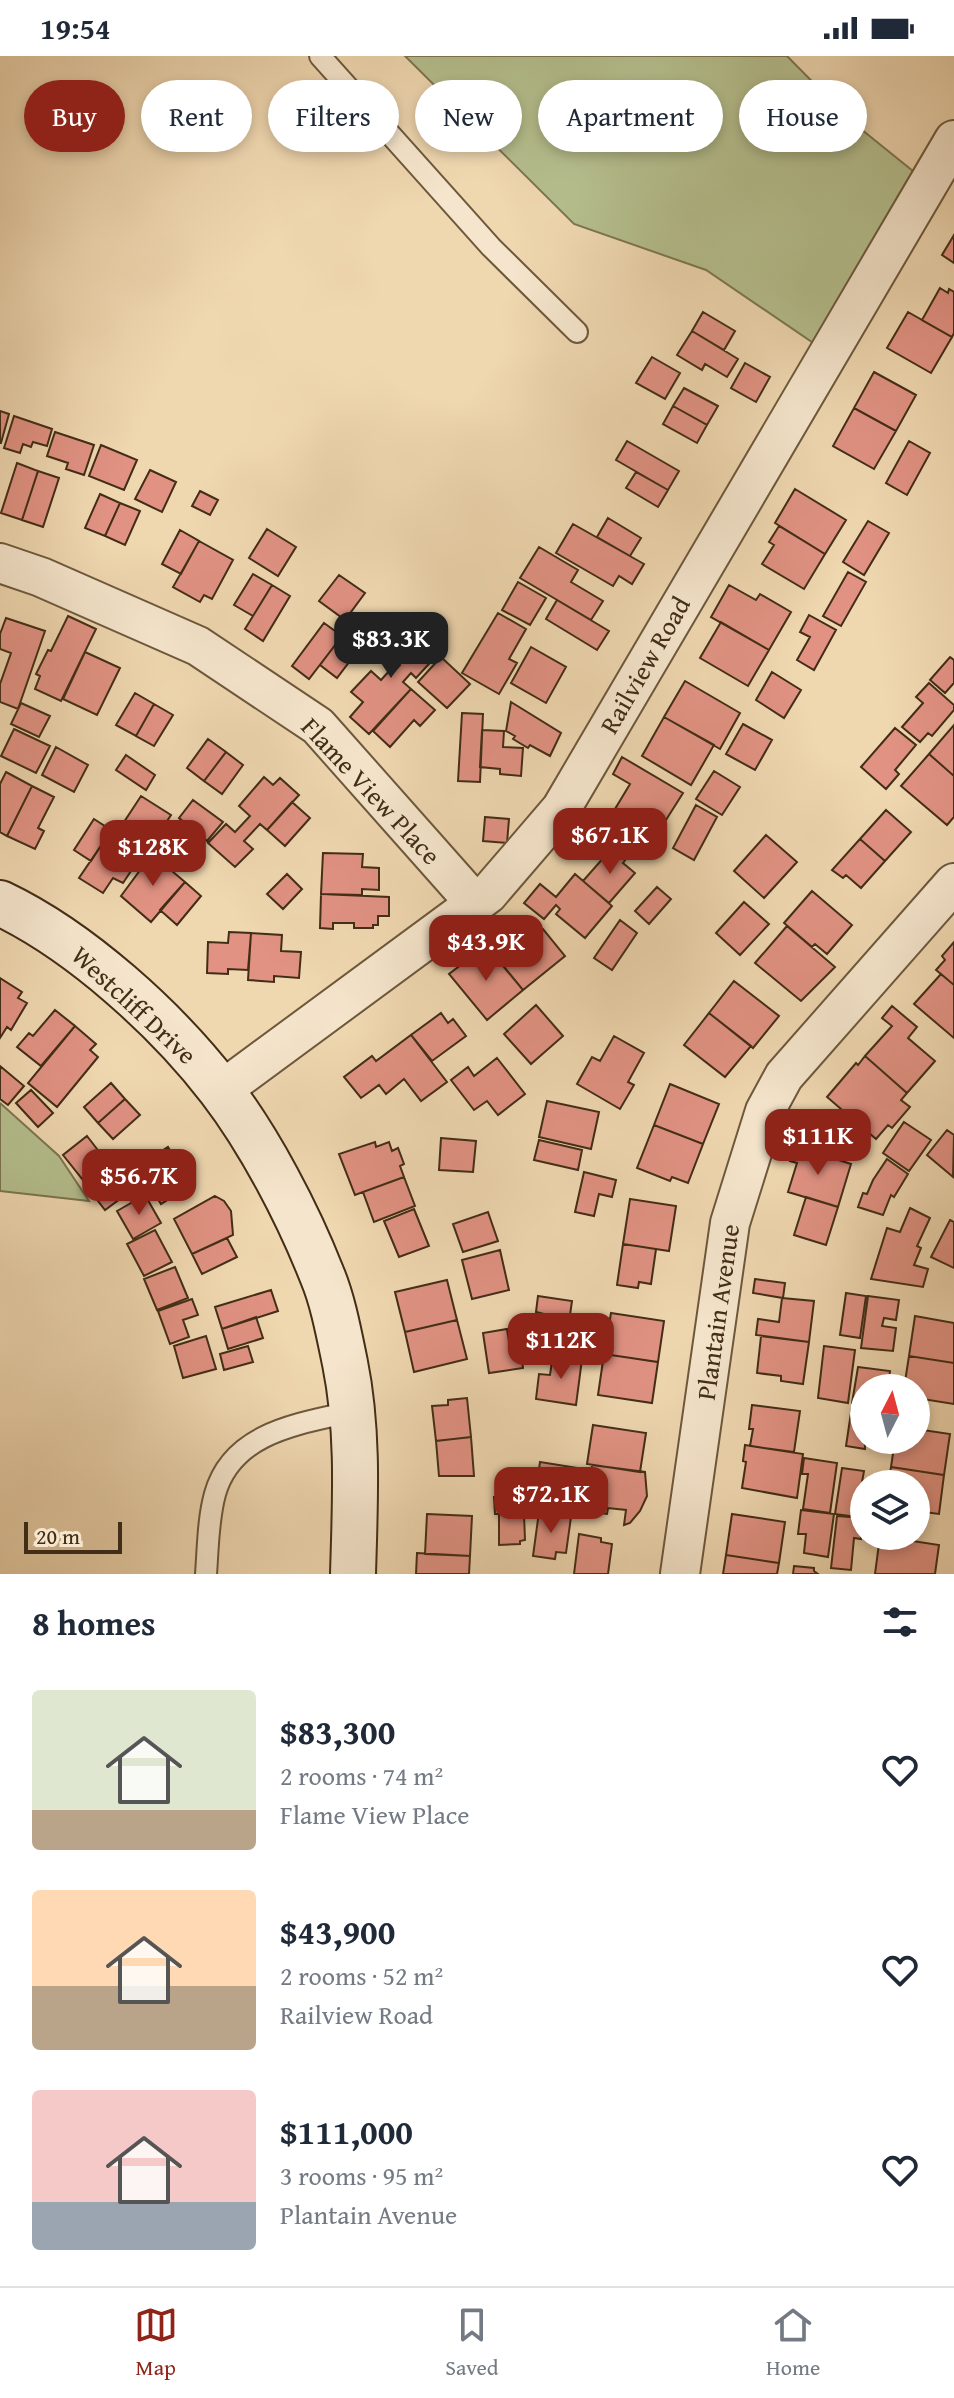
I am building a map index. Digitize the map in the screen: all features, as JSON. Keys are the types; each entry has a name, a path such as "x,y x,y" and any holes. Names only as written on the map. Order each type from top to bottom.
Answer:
{"street":[{"name":"Railview Road","path":"222,1090 488,894 561,809 954,140"},
{"name":"Flame View Place","path":"0,563 41,577 198,646 318,726 475,903"},
{"name":"Plantain Avenue","path":"680,1574 730,1223 765,1111 784,1076 954,883"},
{"name":"Westcliff Drive","path":"0,903 92,959 181,1043 222,1090 277,1179 324,1277 345,1365 356,1455 353,1574"}],"lane":[{"path":"320,56 491,247 577,332"},
{"path":"206,1574 215,1494 224,1471 243,1449 260,1437 351,1412"}],"green space":[{"path":"405,56 787,56 811,80 739,80 739,152 867,152 867,134 929,184 831,355 706,270 574,224 502,152 522,152 522,80 429,80"},
{"path":"0,1103 59,1156 89,1201 0,1191"}],"building":[{"path":"954,235 954,263 942,255"},
{"path":"940,288 948,293 949,289 954,292 952,337 922,320"},
{"path":"703,312 735,331 724,350 692,331"},
{"path":"908,312 952,337 931,373 887,348"},
{"path":"692,331 738,359 727,377 705,364 702,370 677,355"},
{"path":"652,357 680,373 665,399 636,383"},
{"path":"745,363 770,377 756,402 731,388"},
{"path":"874,372 916,395 896,431 854,408"},
{"path":"684,388 718,406 707,425 673,406"},
{"path":"673,406 707,425 697,443 663,424"},
{"path":"854,408 896,431 874,469 833,446"},
{"path":"0,411 9,414 1,443 0,443"},
{"path":"14,416 52,429 47,446 33,442 31,447 23,444 20,453 4,448"},
{"path":"55,432 94,445 84,475 66,469 68,463 47,456"},
{"path":"627,441 679,471 668,490 616,460"},
{"path":"909,441 930,453 907,495 886,483"},
{"path":"101,445 137,460 124,490 89,476"},
{"path":"17,463 38,471 22,520 1,513"},
{"path":"150,470 176,482 162,512 135,499"},
{"path":"38,471 59,478 43,527 22,520"},
{"path":"636,472 668,490 658,507 626,488"},
{"path":"795,489 846,520 825,554 775,523"},
{"path":"200,491 218,500 210,515 192,506"},
{"path":"100,494 120,503 105,536 85,528"},
{"path":"120,503 140,511 125,545 105,536"},
{"path":"608,518 641,538 630,556 597,537"},
{"path":"868,521 889,533 864,575 843,562"},
{"path":"573,524 644,564 632,584 619,576 613,586 556,553"},
{"path":"779,526 825,554 804,589 762,564 774,545 769,542"},
{"path":"267,529 296,547 278,576 249,558"},
{"path":"180,530 199,541 181,574 162,564"},
{"path":"199,541 233,560 212,599 204,595 200,602 173,587"},
{"path":"539,547 578,570 571,582 603,601 591,620 520,578"},
{"path":"848,572 866,582 841,626 823,616"},
{"path":"253,574 272,585 253,616 234,605"},
{"path":"339,575 365,593 345,620 319,601"},
{"path":"518,582 546,598 530,625 502,610"},
{"path":"272,585 290,596 263,641 245,629"},
{"path":"729,585 756,600 760,594 791,612 769,650 711,617"},
{"path":"557,600 609,631 597,650 546,619"},
{"path":"498,613 526,629 509,659 517,663 499,694 462,673"},
{"path":"809,615 836,630 814,670 797,660 810,637 800,632"},
{"path":"68,616 96,629 61,701 35,689 40,676 36,674"},
{"path":"6,618 45,631 18,709 0,702 0,684 11,653 0,649 0,634"},
{"path":"721,622 769,650 748,686 700,658"},
{"path":"324,623 342,636 309,679 292,666"},
{"path":"407,627 438,654 416,678 411,673 403,682 411,689 369,734 350,717 363,702 351,692 371,671 381,680 400,665 385,651"},
{"path":"342,636 359,649 337,678 320,665"},
{"path":"531,647 566,667 546,703 511,683"},
{"path":"85,652 120,668 97,715 63,699"},
{"path":"441,657 470,684 447,708 418,682"},
{"path":"950,657 954,660 954,683 945,693 930,680"},
{"path":"772,672 801,690 784,718 756,700"},
{"path":"685,681 740,713 720,749 664,717"},
{"path":"929,683 954,705 954,710 932,736 928,733 920,742 902,727 923,703 916,697"},
{"path":"411,689 435,710 420,726 414,720 390,747 373,731"},
{"path":"135,693 154,704 136,736 116,725"},
{"path":"511,702 561,733 550,756 530,745 528,748 506,731"},
{"path":"21,703 50,716 39,737 11,724"},
{"path":"154,704 173,715 154,746 136,736"},
{"path":"462,713 483,714 480,782 458,781"},
{"path":"664,717 714,745 691,785 642,756"},
{"path":"743,724 772,740 755,770 726,754"},
{"path":"954,725 954,776 929,754"},
{"path":"895,728 916,745 895,770 899,774 886,789 861,767"},
{"path":"14,729 50,746 36,773 1,756"},
{"path":"482,730 504,731 503,747 523,748 521,776 500,774 500,769 480,767"},
{"path":"208,739 226,752 204,781 187,768"},
{"path":"56,747 88,765 74,792 42,775"},
{"path":"226,752 243,765 222,794 204,781"},
{"path":"929,754 954,776 954,817 947,825 901,786"},
{"path":"126,755 155,775 146,790 116,770"},
{"path":"622,757 683,793 654,839 612,814 630,784 613,774"},
{"path":"714,771 740,787 722,815 696,799"},
{"path":"6,772 32,786 7,836 0,832 0,784"},
{"path":"264,777 273,785 280,778 299,795 267,830 260,824 244,841 253,849 235,867 208,843 226,824 235,832 250,816 239,806"},
{"path":"32,786 54,797 38,828 44,831 35,849 7,836"},
{"path":"141,796 171,815 154,841 124,822"},
{"path":"193,800 223,822 207,841 179,818"},
{"path":"292,802 310,818 285,846 267,830"},
{"path":"696,805 717,817 694,860 673,848"},
{"path":"886,810 911,832 885,861 860,839"},
{"path":"485,817 509,819 507,843 483,841"},
{"path":"94,819 111,830 91,861 74,850"},
{"path":"173,822 201,843 182,869 154,848"},
{"path":"113,828 145,850 123,883 113,878 103,893 79,878"},
{"path":"766,835 797,862 764,898 734,871"},
{"path":"860,839 885,861 861,888 846,875 843,878 832,870"},
{"path":"612,848 626,859 623,863 635,873 609,903 583,881"},
{"path":"323,853 363,854 362,867 379,868 379,890 362,889 362,895 321,894"},
{"path":"152,854 185,882 151,922 121,896"},
{"path":"287,874 302,889 283,909 267,894"},
{"path":"575,874 612,906 585,938 556,914 560,909 556,905 544,919 524,903 540,884 556,897"},
{"path":"185,882 201,896 177,925 160,910"},
{"path":"657,887 671,899 649,924 635,911"},
{"path":"812,891 852,925 827,954 815,944 812,947 784,923"},
{"path":"321,894 389,897 389,916 378,916 378,925 373,925 373,928 354,928 354,923 333,923 333,929 320,928"},
{"path":"744,902 769,924 740,955 716,933"},
{"path":"524,919 536,934 543,929 565,956 523,990 480,937 496,924 505,935"},
{"path":"620,920 637,933 612,970 594,958"},
{"path":"787,926 835,967 801,1001 755,963"},
{"path":"229,932 251,933 248,970 228,969 228,974 207,973 208,942 228,943"},
{"path":"251,933 282,935 281,951 301,952 299,978 274,976 274,982 248,980"},
{"path":"954,942 954,985 936,970 945,960 942,956"},
{"path":"488,948 523,990 487,1020 449,974"},
{"path":"941,974 954,985 954,1038 914,1004"},
{"path":"0,978 22,992 18,998 27,1003 11,1030 7,1027 0,1038"},
{"path":"734,981 779,1016 753,1048 709,1013"},
{"path":"536,1005 563,1036 531,1064 504,1034"},
{"path":"892,1006 917,1027 908,1038 935,1061 907,1093 865,1056 892,1026 882,1018"},
{"path":"55,1010 75,1026 41,1066 17,1047 29,1033 33,1036"},
{"path":"441,1013 448,1023 453,1019 466,1036 432,1061 411,1035"},
{"path":"709,1013 751,1046 725,1077 684,1045"},
{"path":"75,1026 96,1044 90,1050 98,1057 57,1107 28,1083"},
{"path":"411,1035 447,1082 421,1101 404,1079 386,1094 379,1085 361,1098 344,1077 372,1056 376,1061"},
{"path":"614,1036 644,1053 628,1082 634,1085 620,1109 577,1084 592,1057 600,1061"},
{"path":"865,1056 907,1093 901,1100 910,1107 892,1128 888,1125 876,1139 827,1097"},
{"path":"497,1058 525,1094 498,1115 487,1101 474,1110 451,1080 468,1067 474,1076"},
{"path":"0,1066 24,1086 8,1105 0,1099"},
{"path":"111,1083 125,1099 98,1123 84,1107"},
{"path":"670,1084 719,1104 703,1144 654,1125"},
{"path":"31,1090 53,1113 38,1127 16,1103"},
{"path":"125,1099 140,1115 113,1139 98,1123"},
{"path":"547,1101 599,1112 591,1149 539,1137"},
{"path":"904,1122 931,1140 909,1171 883,1153"},
{"path":"654,1125 703,1144 688,1183 672,1177 670,1181 637,1168"},
{"path":"947,1130 954,1135 953,1177 927,1155"},
{"path":"87,1136 107,1162 83,1180 63,1155"},
{"path":"441,1138 476,1141 473,1172 439,1170"},
{"path":"539,1140 582,1150 578,1170 534,1160"},
{"path":"375,1142 376,1147 389,1142 392,1151 398,1148 404,1164 400,1166 404,1177 355,1195 339,1154"},
{"path":"795,1146 851,1164 838,1207 788,1192 797,1163 790,1161"},
{"path":"168,1147 180,1166 150,1186 137,1167"},
{"path":"887,1159 908,1174 894,1197 891,1195 883,1215 858,1207 863,1193 867,1194"},
{"path":"116,1161 136,1187 105,1210 85,1184"},
{"path":"180,1166 192,1184 161,1204 150,1186"},
{"path":"584,1172 616,1180 612,1197 599,1194 594,1216 575,1212"},
{"path":"404,1177 415,1206 374,1222 363,1192"},
{"path":"145,1195 161,1223 133,1239 117,1211"},
{"path":"215,1196 224,1201 231,1211 233,1235 192,1254 174,1219"},
{"path":"806,1197 838,1207 826,1245 794,1235"},
{"path":"630,1199 676,1206 669,1251 623,1244"},
{"path":"910,1208 930,1218 917,1246 921,1248 914,1265 928,1269 923,1287 871,1279 887,1228 900,1232"},
{"path":"414,1209 429,1246 399,1257 384,1221"},
{"path":"488,1212 498,1241 463,1252 453,1224"},
{"path":"950,1220 954,1222 954,1268 931,1257"},
{"path":"155,1230 172,1262 144,1276 127,1244"},
{"path":"227,1238 237,1257 202,1274 192,1254"},
{"path":"623,1244 656,1249 651,1284 639,1282 638,1288 617,1285"},
{"path":"500,1250 509,1290 472,1299 462,1260"},
{"path":"175,1267 188,1298 157,1310 144,1279"},
{"path":"755,1279 785,1283 783,1298 753,1293"},
{"path":"447,1280 457,1320 405,1332 395,1292"},
{"path":"271,1290 278,1311 222,1329 215,1307"},
{"path":"846,1293 866,1296 860,1338 840,1335"},
{"path":"538,1296 572,1301 566,1343 540,1339 544,1314 536,1312"},
{"path":"868,1296 899,1300 896,1320 884,1318 882,1326 896,1328 893,1351 861,1348"},
{"path":"782,1298 814,1301 809,1342 756,1335 758,1319 779,1322"},
{"path":"192,1299 198,1315 183,1320 189,1337 170,1344 158,1311"},
{"path":"611,1313 664,1321 658,1362 604,1354"},
{"path":"915,1316 954,1323 954,1363 909,1356"},
{"path":"256,1317 263,1338 228,1349 222,1329"},
{"path":"457,1320 467,1359 414,1372 405,1332"},
{"path":"507,1329 511,1354 521,1352 523,1368 489,1373 483,1333"},
{"path":"206,1336 216,1369 183,1378 174,1346"},
{"path":"761,1336 809,1342 803,1384 781,1381 781,1376 757,1373"},
{"path":"248,1346 253,1362 224,1370 220,1354"},
{"path":"824,1346 855,1350 848,1403 818,1398"},
{"path":"604,1354 658,1362 652,1403 598,1395"},
{"path":"553,1355 582,1359 576,1405 536,1399 539,1374 550,1375"},
{"path":"909,1356 954,1363 954,1404 930,1400 930,1374 906,1374"},
{"path":"858,1367 890,1371 890,1374 857,1374"},
{"path":"467,1398 471,1437 436,1441 432,1406 448,1405 448,1400"},
{"path":"752,1405 800,1411 794,1452 750,1446"},
{"path":"850,1419 850,1447 846,1446"},
{"path":"593,1425 646,1433 640,1472 587,1464"},
{"path":"930,1431 950,1434 944,1475 930,1473 930,1470 891,1467 893,1454 930,1454"},
{"path":"471,1437 474,1476 439,1476 436,1441"},
{"path":"745,1445 803,1454 797,1498 742,1488"},
{"path":"804,1458 837,1463 830,1513 803,1509 808,1474 802,1474"},
{"path":"540,1462 578,1468 571,1517 533,1512"},
{"path":"592,1465 645,1472 647,1496 630,1523 624,1525 626,1510 608,1508 607,1514 585,1511"},
{"path":"842,1468 857,1470 850,1470 850,1516 835,1514"},
{"path":"930,1473 944,1475 939,1514 930,1513"},
{"path":"494,1497 529,1497 529,1514 524,1514 525,1540 520,1544 499,1545 499,1514 495,1514"},
{"path":"801,1510 834,1514 828,1557 804,1553 806,1534 798,1534"},
{"path":"539,1512 571,1517 566,1553 556,1552 555,1559 533,1556"},
{"path":"427,1514 472,1516 470,1556 425,1554"},
{"path":"732,1514 785,1522 779,1563 726,1555"},
{"path":"837,1516 850,1517 851,1570 831,1568"},
{"path":"579,1534 601,1538 601,1542 612,1544 608,1574 574,1574"},
{"path":"930,1544 939,1545 935,1574 875,1574 878,1550 930,1550"},
{"path":"417,1553 470,1556 469,1574 416,1574"},
{"path":"726,1555 779,1563 777,1574 723,1574"},
{"path":"794,1566 814,1568 818,1574 793,1574"}]}
